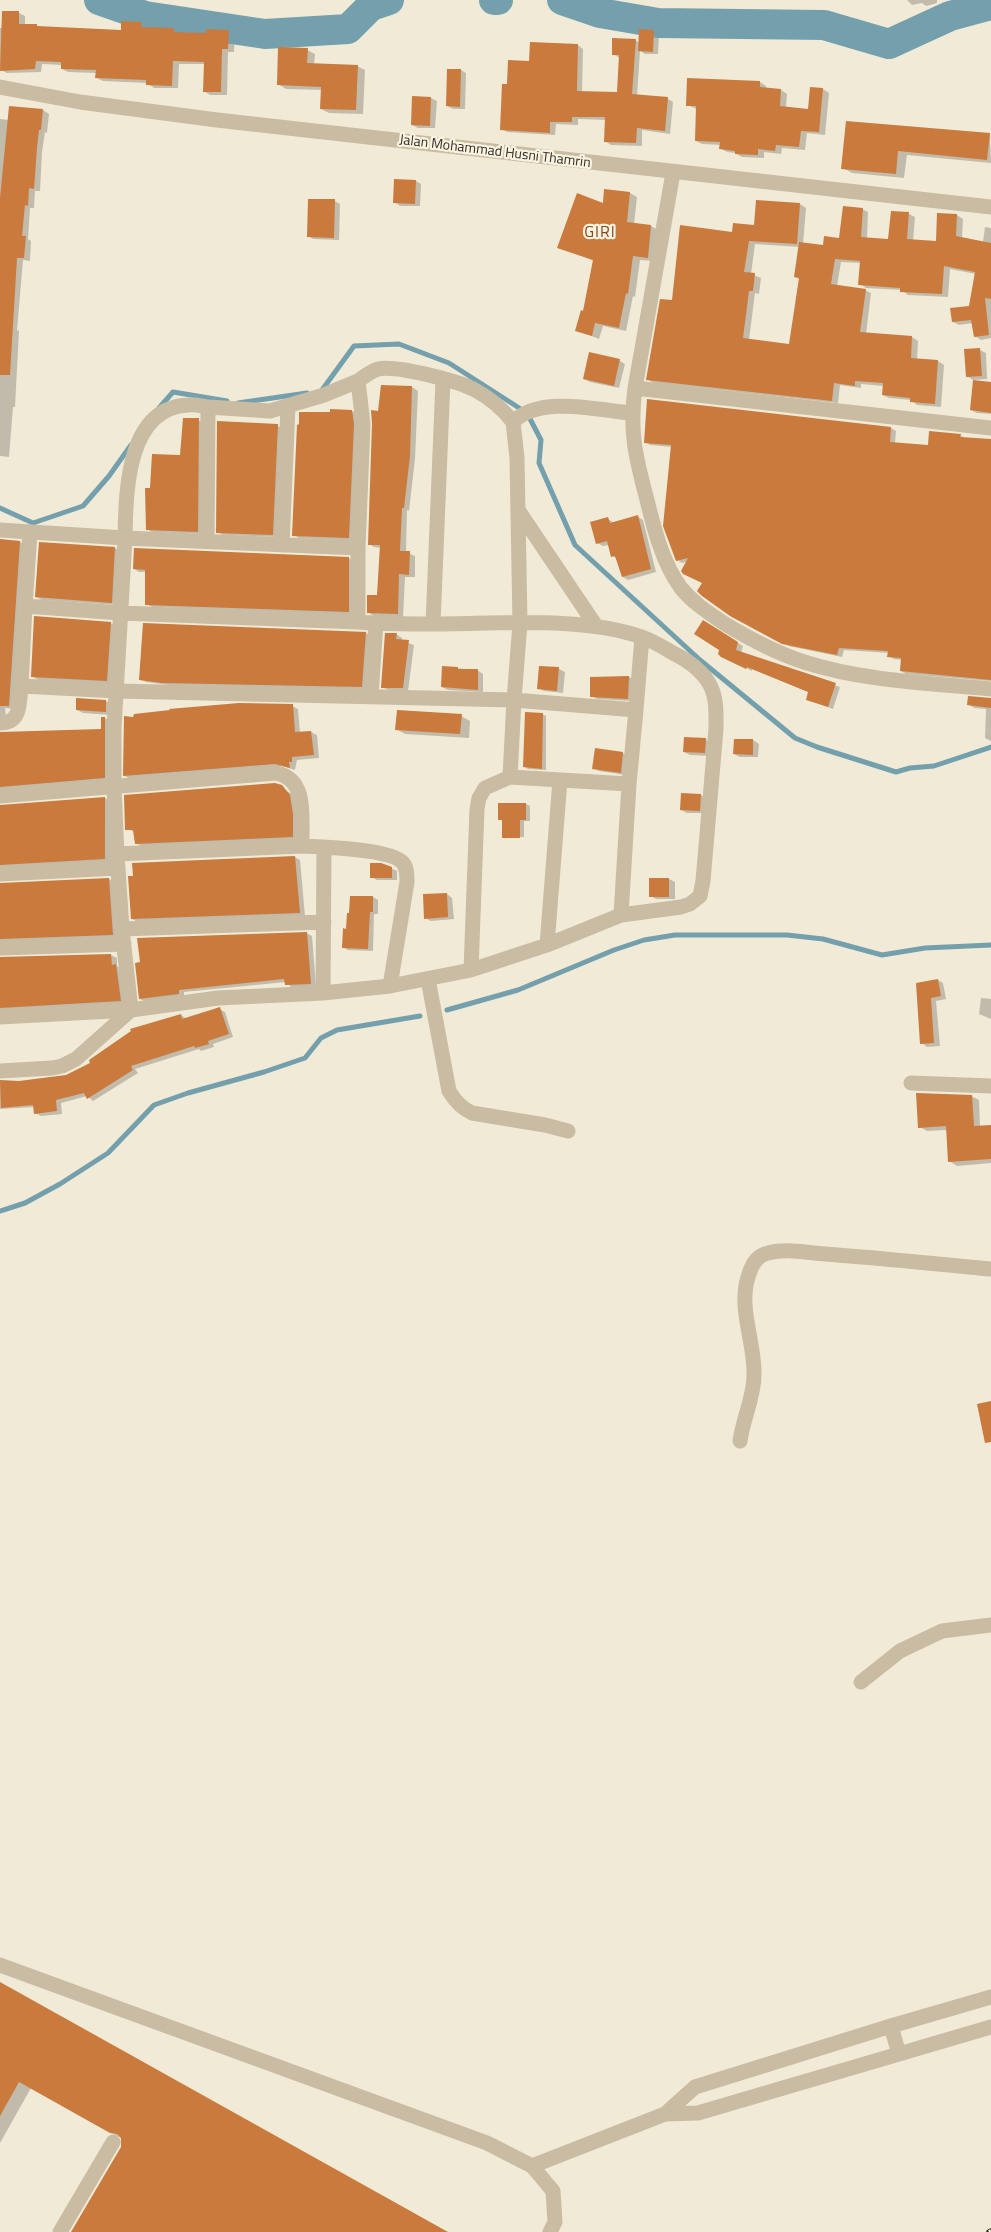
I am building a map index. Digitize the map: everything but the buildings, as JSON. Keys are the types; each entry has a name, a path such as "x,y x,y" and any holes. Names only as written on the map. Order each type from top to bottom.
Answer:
{"street":[{"name":"Jalan Mohammad Husni Thamrin","path":"0,87 80,102 217,120 673,173 991,207"},
{"path":"673,173 632,413 633,442 653,524 671,571 682,588 701,608 766,646 804,662 851,673 991,689"},
{"path":"132,1010 123,936 114,788 116,691 128,481 134,453 143,433 152,422 167,411 188,405 270,411 288,407 358,381 368,373 378,369 390,368 408,370 474,390 518,418"},
{"path":"434,624 443,380"},
{"path":"358,381 363,424 358,548 358,622"},
{"path":"635,388 991,428"},
{"path":"518,418 539,408 560,406 632,413"},
{"path":"207,542 208,407"},
{"path":"282,545 288,407"},
{"path":"510,777 520,623 518,418"},
{"path":"518,510 596,626"},
{"path":"0,530 126,538 358,548"},
{"path":"0,723 10,722 15,718 21,686 30,532"},
{"path":"0,1017 132,1010 218,998 324,993 390,986 470,970 547,945 621,915 681,907 690,904 700,896 703,881 716,729 715,697 704,676 692,665 642,637 596,626 520,623 376,623 121,613 25,606"},
{"path":"371,695 376,623"},
{"path":"621,915 629,784 642,637"},
{"path":"21,686 116,691 371,695 514,700 636,710"},
{"path":"0,796 276,773 286,774 295,783 300,798 302,846"},
{"path":"470,970 479,798 491,784 510,777 629,784"},
{"path":"547,945 560,780"},
{"path":"0,874 118,861 302,846 384,853 403,863 407,873 390,986"},
{"path":"324,847 324,993"},
{"path":"0,948 123,936 324,922"},
{"path":"428,979 450,1091 455,1100 464,1109 472,1113 545,1125 568,1131"},
{"path":"0,1071 62,1066 82,1054 132,1010"},
{"path":"911,1084 991,1086"},
{"path":"740,1441 742,1425 754,1392 754,1372 744,1292 749,1272 758,1258 772,1252 796,1252 991,1269"},
{"path":"861,1682 900,1651 942,1631 991,1625"},
{"path":"0,1966 487,2143 532,2166 553,2191 555,2222 550,2232"},
{"path":"665,2114 695,2087 891,2026 991,1998"},
{"path":"891,2026 899,2054"},
{"path":"532,2166 665,2114 698,2113 991,2027"},
{"path":"60,2232 113,2142"}],"waterway":[{"path":"99,0 145,16 265,34 348,29 371,6 389,0"},
{"path":"562,0 600,13 658,23 824,25 889,44 950,16 991,5"},
{"path":"322,390 354,346 399,344 449,363 527,413 541,440 539,463 575,545 700,660 795,738 817,747 896,772 910,768 934,766 991,747"},
{"path":"159,408 173,392 227,401"},
{"path":"238,403 307,393"},
{"path":"0,508 33,523 83,506 109,476 131,445"},
{"path":"447,1010 518,990 614,950 644,940 675,935 787,935 823,939 882,955 925,948 991,945"},
{"path":"0,1211 25,1203 60,1184 108,1153 154,1105 305,1058 321,1038 337,1030 420,1016"}],"district":[{"name":"GIRI","path":"600,233"}]}
